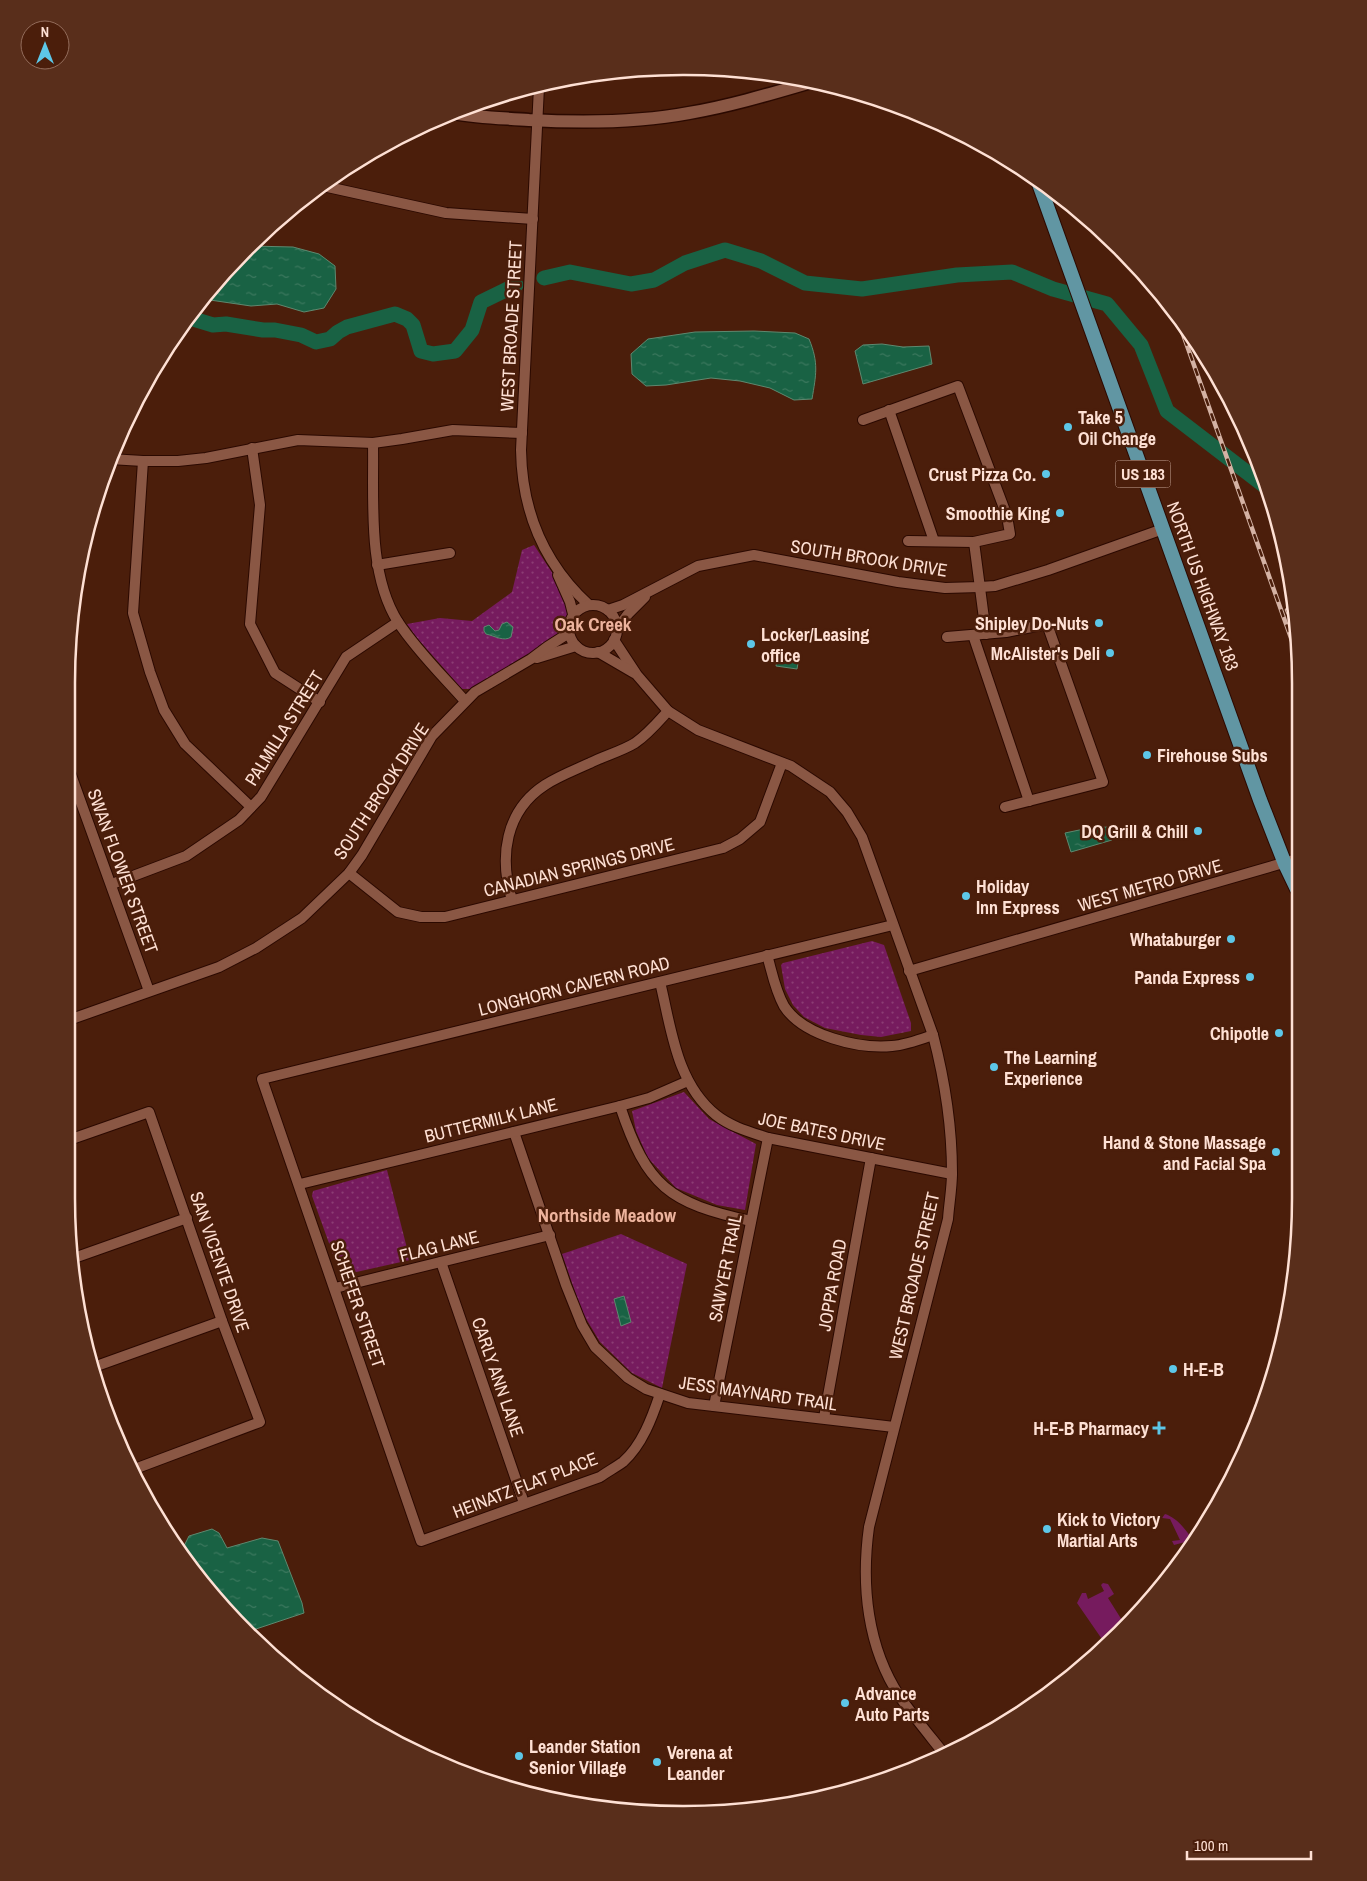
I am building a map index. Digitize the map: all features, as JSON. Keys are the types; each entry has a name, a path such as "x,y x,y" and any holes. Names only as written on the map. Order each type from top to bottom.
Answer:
{"main road":[{"name":"NORTH US HIGHWAY 183","path":"1042,192 1262,807 1291,862"}],"street":[{"path":"466,115 586,122 631,120 688,114 739,103 796,86"},
{"name":"WEST BROADE STREET","path":"538,93 522,433 522,478 527,504 537,533 552,561 570,602 573,614"},
{"path":"331,188 446,213 533,219"},
{"path":"862,420 958,386 1007,516 1010,534 974,542 908,541"},
{"path":"889,410 934,541"},
{"path":"118,459 143,461 197,459 298,440 373,442 402,440 453,430 522,433"},
{"path":"373,442 374,547 385,592 398,622 425,657 465,701"},
{"path":"252,448 260,505 250,624 276,672 320,702"},
{"path":"143,461 133,613 150,672 164,710 185,744 251,807"},
{"name":"SOUTH BROOK DRIVE","path":"608,610 623,605 656,586 698,566 754,555 898,582 945,588 980,587 995,586 1048,570 1163,529"},
{"path":"974,542 986,634"},
{"path":"377,565 450,553"},
{"name":"WEST BROADE STREET","path":"552,561 579,596 589,605"},
{"name":"SOUTH BROOK DRIVE","path":"616,634 628,614 656,586"},
{"path":"589,605 599,605 608,610 613,615 616,634 610,646 598,652 582,650 576,646 569,633 570,620 573,614 583,606 589,605"},
{"name":"PALMILLA STREET","path":"112,884 186,856 238,820 261,797 346,657 398,622"},
{"path":"947,637 1006,632 1047,624 1103,782 1005,807"},
{"name":"SOUTH BROOK DRIVE","path":"75,1018 219,967 256,948 302,918 349,873 362,855 432,736 475,692 531,659 569,633"},
{"name":"WEST BROADE STREET","path":"616,634 637,675 668,711 698,730 791,766 830,792 848,812 862,837 933,1035 942,1069 951,1123 952,1174 948,1219 869,1527 864,1574 866,1606 880,1658 900,1696 940,1749"},
{"path":"973,635 1029,801"},
{"name":"SOUTH BROOK DRIVE","path":"531,659 576,646"},
{"name":"WEST BROADE STREET","path":"598,652 637,675"},
{"path":"512,900 505,873 506,851 508,836 522,807 544,785 634,743 668,711"},
{"name":"CANADIAN SPRINGS DRIVE","path":"349,873 398,912 421,917 445,917 723,848 740,839 760,822 782,763"},
{"name":"SWAN FLOWER STREET","path":"75,785 112,884 149,992"},
{"name":"WEST METRO DRIVE","path":"909,970 1291,862"},
{"name":"LONGHORN CAVERN ROAD","path":"262,1079 767,954 893,925"},
{"path":"767,954 776,988 785,1006 795,1019 818,1033 872,1047 911,1043 933,1035"},
{"name":"JOE BATES DRIVE","path":"660,982 680,1062 688,1080 702,1100 716,1115 745,1131 768,1138 952,1174"},
{"name":"SCHEFER STREET","path":"262,1079 300,1184 421,1541"},
{"name":"BUTTERMILK LANE","path":"300,1184 620,1106 649,1098 688,1080"},
{"path":"620,1106 640,1157 664,1187 682,1200 701,1208 752,1221"},
{"name":"SAN VICENTE DRIVE","path":"75,1138 149,1112 222,1321 260,1422 138,1468"},
{"name":"JESS MAYNARD TRAIL","path":"514,1132 573,1304 582,1325 595,1347 628,1378 660,1394 688,1402 894,1427"},
{"name":"SAWYER TRAIL","path":"714,1406 768,1138"},
{"name":"JOPPA ROAD","path":"824,1418 871,1158"},
{"path":"78,1257 187,1218"},
{"name":"FLAG LANE","path":"335,1288 550,1235"},
{"name":"CARLY ANN LANE","path":"441,1262 524,1503"},
{"path":"99,1365 222,1321"},
{"name":"HEINATZ FLAT PLACE","path":"421,1541 600,1477 624,1461 640,1441 652,1419 660,1394"}],"shaded area":[{"path":"534,545 555,577 569,613 560,635 471,689 462,689 407,624 440,618 472,621 512,592 522,550"},
{"path":"872,941 884,945 911,1023 911,1031 881,1037 861,1035 825,1028 804,1017 793,1005 785,989 781,965"},
{"path":"684,1092 709,1119 756,1144 745,1210 717,1205 676,1188 648,1158 636,1131 632,1111"},
{"path":"387,1170 410,1260 343,1275 339,1271 312,1196 313,1191"},
{"path":"621,1234 687,1264 662,1388 632,1373 600,1342 582,1312 562,1254"},
{"path":"1165,1514 1172,1517 1182,1526 1189,1535 1185,1542 1174,1545 1172,1541 1180,1540 1170,1519 1162,1518"},
{"path":"1103,1583 1108,1584 1114,1594 1108,1598 1122,1620 1102,1639 1077,1603 1082,1593 1086,1593 1088,1599 1104,1591 1101,1585"}],"water":[{"path":"260,246 293,247 319,254 335,266 336,289 324,308 304,312 277,304 251,306 211,300"},
{"path":"754,331 795,333 809,339 816,369 812,399 794,400 770,388 740,381 711,378 646,386 632,374 631,354 648,339 695,332"},
{"path":"882,344 903,347 929,346 932,364 863,384 855,351 863,345"},
{"path":"507,622 513,627 511,637 502,639 486,634 484,631 484,627 489,625 495,631 499,630 502,624"},
{"path":"778,654 799,657 797,669 776,666"},
{"path":"1107,827 1112,840 1071,852 1065,833"},
{"path":"624,1296 631,1322 621,1326 614,1299"},
{"path":"212,1529 219,1533 227,1548 262,1538 278,1541 302,1603 304,1613 255,1629 226,1599 184,1545 189,1536"}],"waterway":[{"path":"544,278 570,272 631,284 654,280 685,263 725,250 761,261 805,283 862,289 957,275 1012,272 1053,289 1107,304 1141,345 1167,411 1257,480"},
{"path":"196,320 213,325 226,324 275,330 301,335 316,342 330,339 347,327 395,314 407,319 413,325 421,351 433,354 455,351 472,330 481,302 516,285"}],"railway":[{"path":"1185,339 1290,636"}],"place":[{"name":"Take 5 Oil Change","path":"1068,427"},
{"name":"Crust Pizza Co.","path":"1046,474"},
{"name":"Smoothie King","path":"1060,513"},
{"name":"Shipley Do-Nuts","path":"1099,623"},
{"name":"Locker/Leasing office","path":"751,644"},
{"name":"McAlister's Deli","path":"1110,653"},
{"name":"Firehouse Subs","path":"1147,755"},
{"name":"DQ Grill & Chill","path":"1198,831"},
{"name":"Holiday Inn Express","path":"966,896"},
{"name":"Whataburger","path":"1231,939"},
{"name":"Panda Express","path":"1250,977"},
{"name":"Chipotle","path":"1279,1033"},
{"name":"The Learning Experience","path":"994,1067"},
{"name":"Hand & Stone Massage and Facial Spa","path":"1276,1152"},
{"name":"H-E-B","path":"1173,1369"},
{"name":"H-E-B Pharmacy","path":"1159,1428"},
{"name":"Kick to Victory Martial Arts","path":"1047,1529"},
{"name":"Advance Auto Parts","path":"845,1703"},
{"name":"Leander Station Senior Village","path":"519,1756"},
{"name":"Verena at Leander","path":"657,1762"}],"district":[{"name":"Oak Creek","path":"593,624"},
{"name":"Northside Meadow","path":"607,1215"}]}
